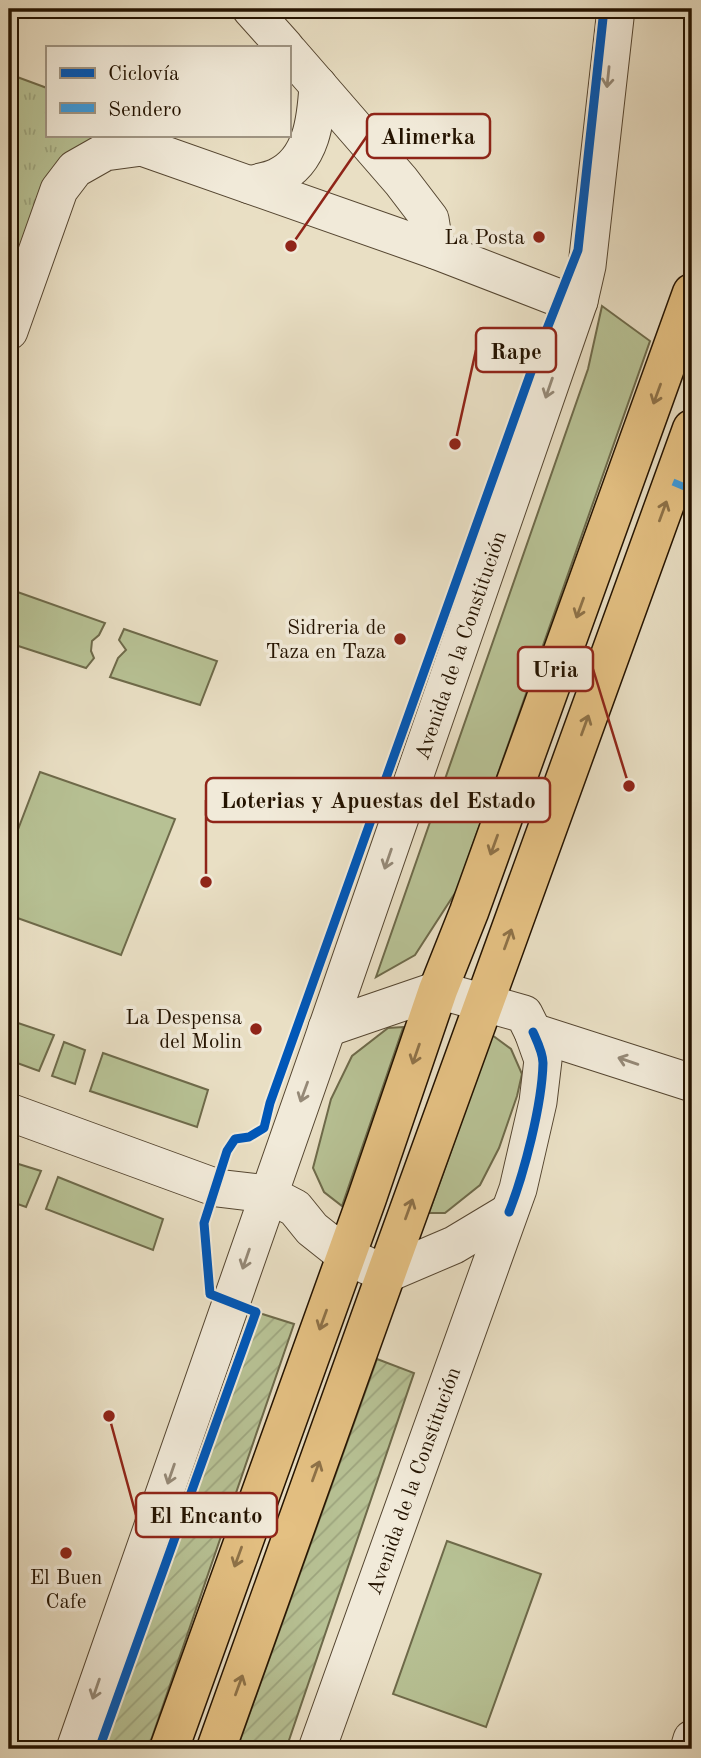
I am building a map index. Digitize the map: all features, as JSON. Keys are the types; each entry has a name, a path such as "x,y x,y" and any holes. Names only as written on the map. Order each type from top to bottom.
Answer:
{"main road":[{"path":"169,1749 346,1256 438,990 469,912 692,293"},
{"path":"216,1749 692,429"}],"street":[{"path":"251,9 284,46"},
{"name":"Avenida de la Constitución","path":"75,1749 579,301 587,267 616,9"},
{"path":"290,53 430,219 435,250"},
{"path":"250,185 278,177 302,156 316,122 318,85"},
{"path":"9,331 58,190 75,169 105,152 142,147 435,250 559,298 579,301"},
{"path":"327,1028 438,990 524,1014 533,1032 692,1083"},
{"name":"Avenida de la Constitución","path":"317,1749 518,1189 538,1102 543,1060 533,1032"},
{"path":"9,1112 217,1188 268,1194 295,1208 312,1229 346,1256 386,1273 454,1245 509,1212"},
{"path":"689,1749 692,1739"}],"green space":[{"path":"9,74 46,88 46,136 144,136 75,169 27,280 9,275"},
{"path":"602,306 650,341 457,890 415,955 376,977 588,369"},
{"path":"9,589 105,623 99,635 92,641 91,651 94,658 86,668 9,643"},
{"path":"124,629 217,661 200,705 110,677 118,658 126,650 119,640"},
{"path":"40,772 175,819 121,955 9,915 9,853"},
{"path":"9,1020 54,1035 39,1071 9,1060"},
{"path":"403,1027 342,1206 324,1192 313,1168 331,1099 352,1056 388,1028"},
{"path":"492,1035 511,1049 522,1074 499,1148 480,1185 445,1213 429,1213"},
{"path":"64,1042 85,1050 75,1084 52,1076"},
{"path":"103,1053 208,1090 197,1127 90,1091"},
{"path":"12,1162 41,1171 26,1207 9,1201 9,1171"},
{"path":"58,1177 163,1219 153,1250 46,1209"},
{"path":"256,1312 294,1324 148,1749 99,1749"},
{"path":"377,1359 414,1373 286,1749 237,1749"},
{"path":"447,1541 541,1574 486,1727 393,1694"}],"marked path":[{"path":"673,482 692,490"}],"cycle path":[{"path":"99,1749 256,1312 210,1294 204,1223 227,1151 235,1139 249,1137 264,1128 270,1103 541,344 578,250 604,9"},
{"path":"509,1212 526,1159 542,1080 543,1059 533,1032"}],"place":[{"name":"La Posta","path":"539,237"},
{"name":"Alimerka","path":"291,246"},
{"name":"Rape","path":"455,444"},
{"name":"Sidreria de Taza en Taza","path":"400,639"},
{"name":"Uria","path":"629,786"},
{"name":"Loterias y Apuestas del Estado","path":"206,882"},
{"name":"La Despensa del Molin","path":"256,1029"},
{"name":"El Encanto","path":"109,1416"},
{"name":"El Buen Cafe","path":"66,1553"}]}
